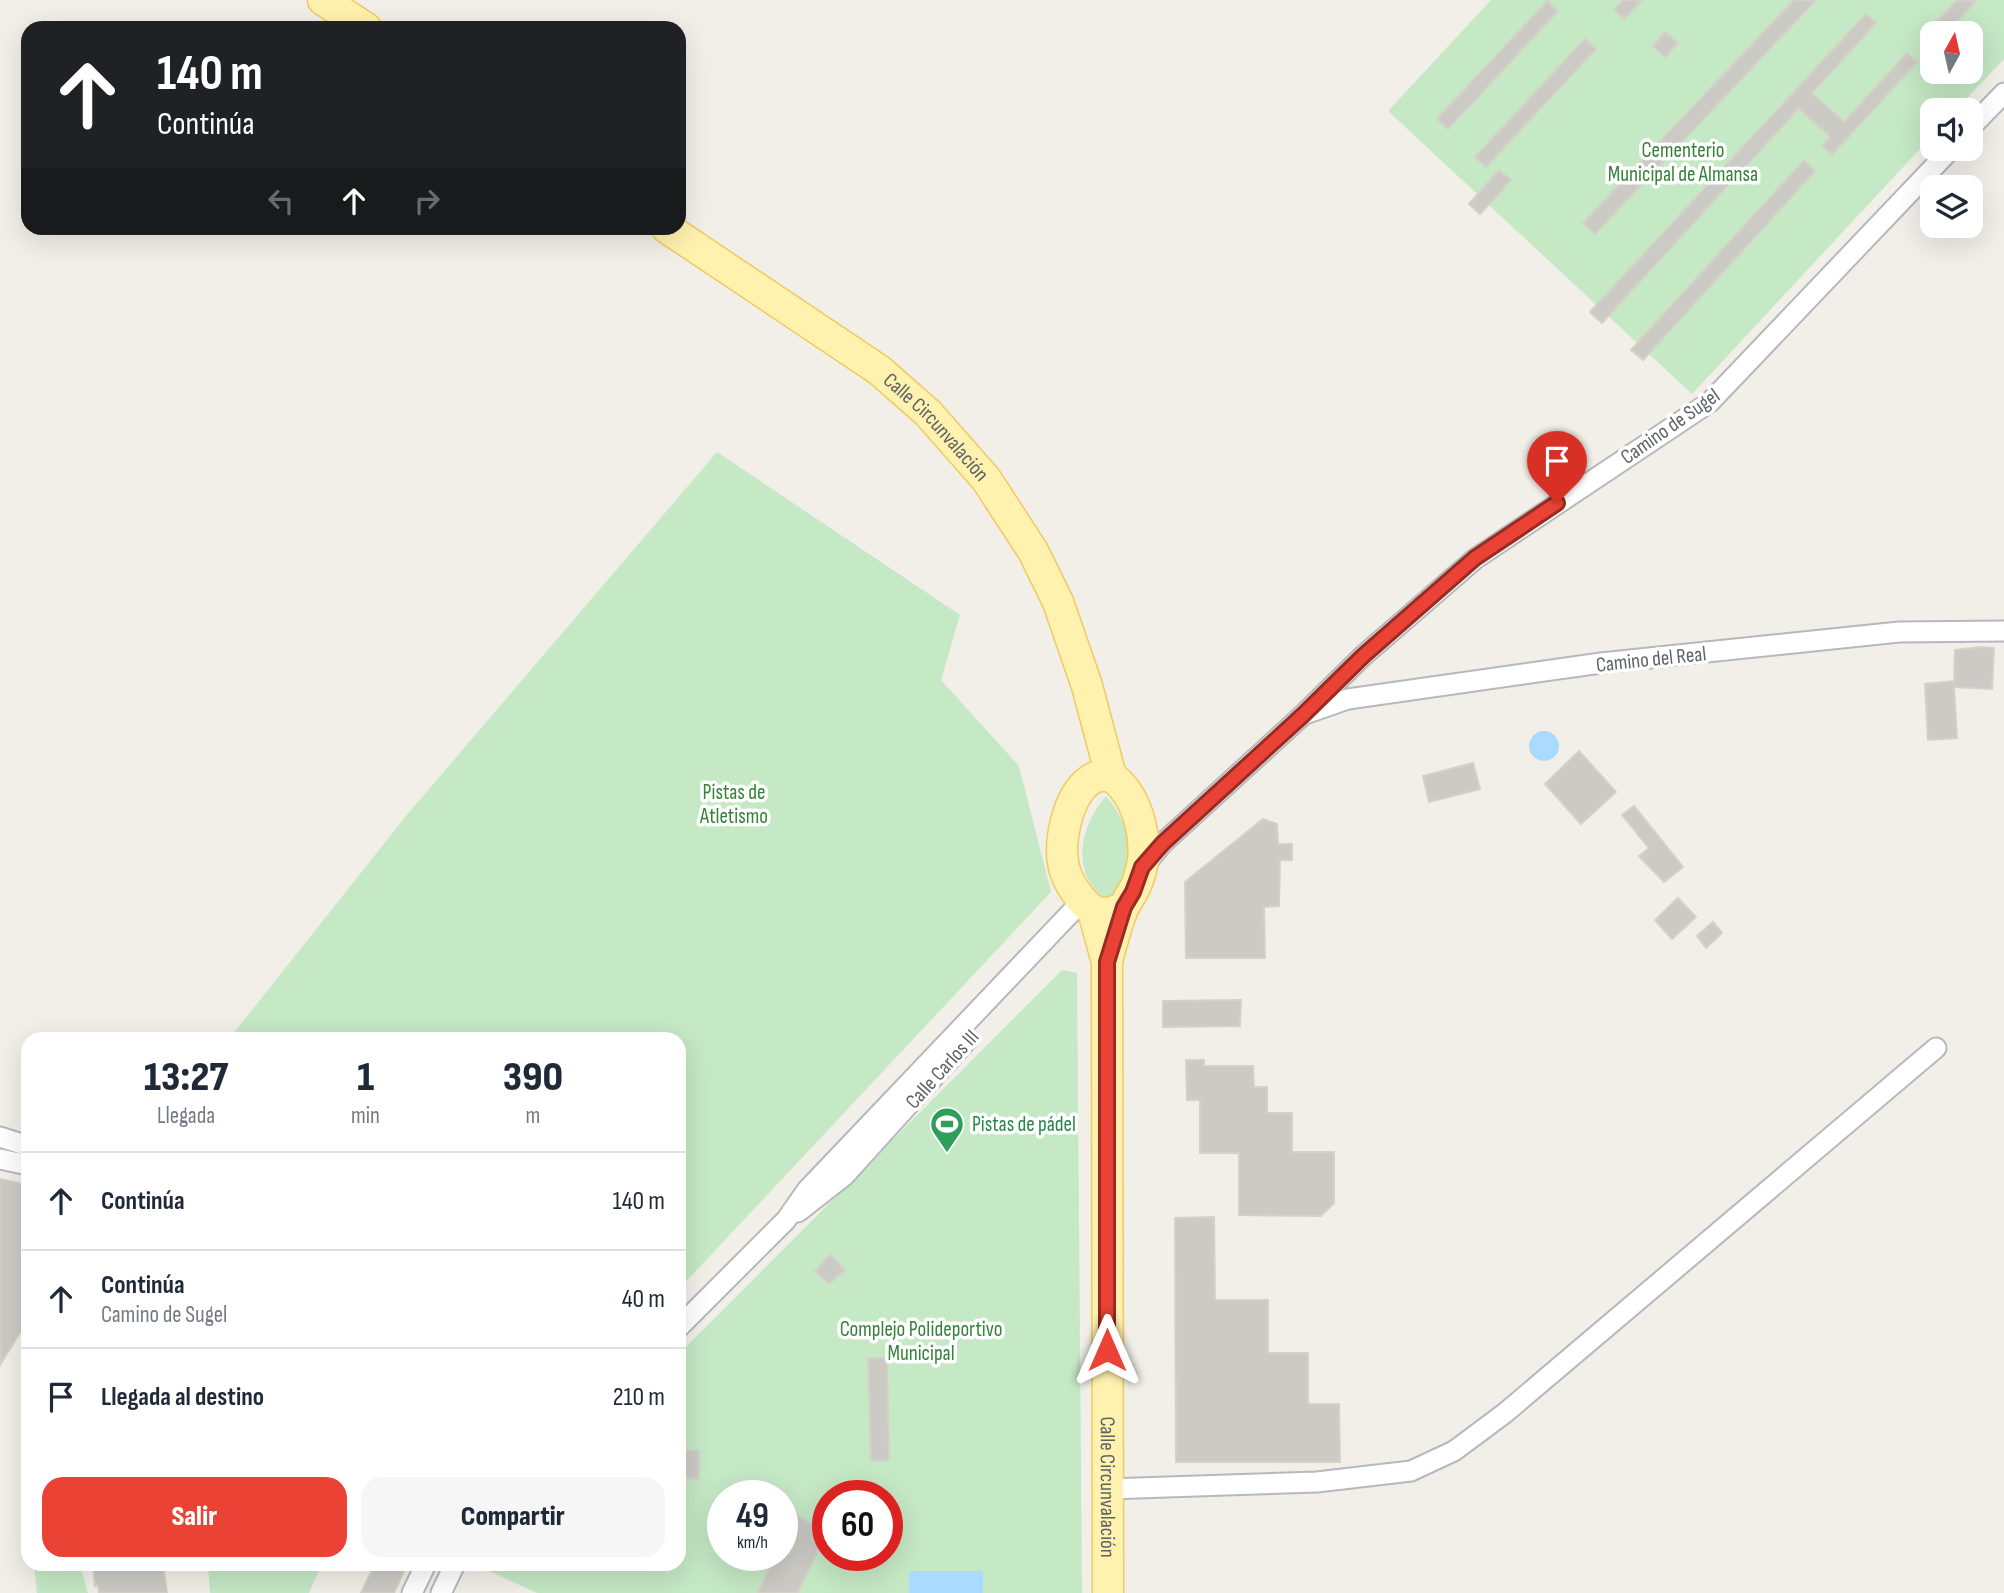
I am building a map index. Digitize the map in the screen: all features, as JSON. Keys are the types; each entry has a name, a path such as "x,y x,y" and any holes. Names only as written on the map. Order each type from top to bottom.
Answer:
{"main road":[{"path":"323,0 355,21"},
{"name":"Calle Circunvalación","path":"677,235 879,370 928,412 1002,501 1034,551 1069,630 1095,716 1102,777"},
{"path":"1102,777 1128,791 1138,818 1143,855 1142,867 1124,907 1107,962 1088,906 1068,878 1062,847 1068,814 1084,785 1102,777"},
{"path":"1088,906 1109,914 1124,907"},
{"name":"Calle Circunvalación","path":"1107,962 1108,1593"}],"street":[{"path":"1983,115 2004,93"},
{"name":"Camino de Sugel","path":"1142,867 1163,843 1303,715 1363,656 1475,558 1710,402 1940,161"},
{"name":"Camino del Real","path":"1303,715 1348,699 1601,663 1899,632 2004,631"},
{"name":"Calle Carlos III","path":"686,1319 786,1220 807,1190 1088,906"},
{"path":"1107,1489 1317,1482 1410,1471 1436,1461 1464,1445 1494,1421 1936,1048"},
{"path":"0,1137 21,1144"},
{"path":"0,1159 21,1164"},
{"path":"412,1593 423,1571"},
{"path":"441,1593 452,1571"}],"green space":[{"name":"Cementerio Municipal de Almansa","path":"1491,0 2004,0 2004,59 1983,81 1983,21 1920,21 1920,84 1980,84 1967,98 1920,98 1920,149 1692,394 1388,111"},
{"name":"Pistas de Atletismo","path":"717,452 960,615 941,680 1019,766 1051,892 686,1282 686,1032 235,1032 406,816"},
{"path":"1106,796 1123,823 1128,848 1123,873 1109,901 1096,891 1088,878 1082,851 1089,822"},
{"name":"Complejo Polideportivo Municipal","path":"1062,970 1077,973 1082,1593 537,1593 489,1571 686,1571 686,1347"},
{"path":"35,1571 82,1571 88,1593 37,1593"},
{"path":"208,1571 318,1571 309,1593 210,1593"}],"water":[{"path":"1544,731 1555,735 1559,746 1555,757 1544,761 1533,757 1529,746 1533,735"},
{"path":"909,1571 983,1571 983,1593 909,1593"}],"building":[{"path":"1623,0 1642,0 1624,19 1614,10"},
{"path":"1794,0 1816,0 1595,234 1583,223"},
{"path":"1957,0 1977,0 1957,21 1937,21"},
{"path":"1547,1 1558,11 1448,129 1437,119"},
{"path":"1866,14 1876,23 1812,93 1844,122 1907,53 1917,62 1832,155 1822,146 1830,137 1799,108 1602,323 1590,312"},
{"path":"1665,32 1678,43 1665,57 1653,46"},
{"path":"1585,39 1596,49 1486,167 1475,157"},
{"path":"1804,160 1815,171 1643,360 1631,350"},
{"path":"1499,170 1511,180 1480,214 1469,204"},
{"path":"1994,648 1992,689 1954,687 1957,738 1928,740 1925,684 1953,681 1954,684 1955,650"},
{"path":"1579,751 1616,792 1581,824 1545,784"},
{"path":"1473,763 1480,789 1429,802 1423,776"},
{"path":"1634,806 1683,867 1664,882 1639,856 1649,848 1622,815"},
{"path":"1263,819 1277,824 1278,844 1292,844 1292,860 1280,860 1279,906 1264,907 1265,958 1186,958 1185,882"},
{"path":"1678,898 1696,917 1672,939 1655,920"},
{"path":"1713,922 1722,933 1706,948 1697,936"},
{"path":"1241,1000 1240,1026 1163,1027 1163,1001"},
{"path":"1186,1060 1204,1060 1204,1066 1253,1066 1254,1087 1267,1087 1267,1113 1292,1113 1292,1152 1334,1152 1334,1203 1321,1216 1239,1215 1239,1153 1200,1153 1200,1100 1187,1100"},
{"path":"0,1179 21,1184 21,1332 0,1365"},
{"path":"1214,1217 1215,1300 1268,1300 1268,1353 1308,1353 1308,1404 1339,1404 1340,1462 1176,1462 1175,1218"},
{"path":"830,1255 845,1270 829,1284 815,1271"},
{"path":"868,1358 887,1358 889,1460 871,1461"},
{"path":"686,1450 699,1451 699,1479 686,1478"},
{"path":"798,1516 812,1524 812,1563 798,1593 758,1593 768,1571 798,1571"},
{"path":"94,1571 164,1571 167,1593 99,1593 98,1585 95,1586"},
{"path":"372,1571 404,1571 394,1593 361,1593"}],"place":[{"name":"Pistas de pádel","path":"947,1154"}],"route":[{"path":"1107,1350 1107,962 1124,907 1139,879 1142,867 1163,843 1303,715 1363,656 1475,558 1557,503"}]}
